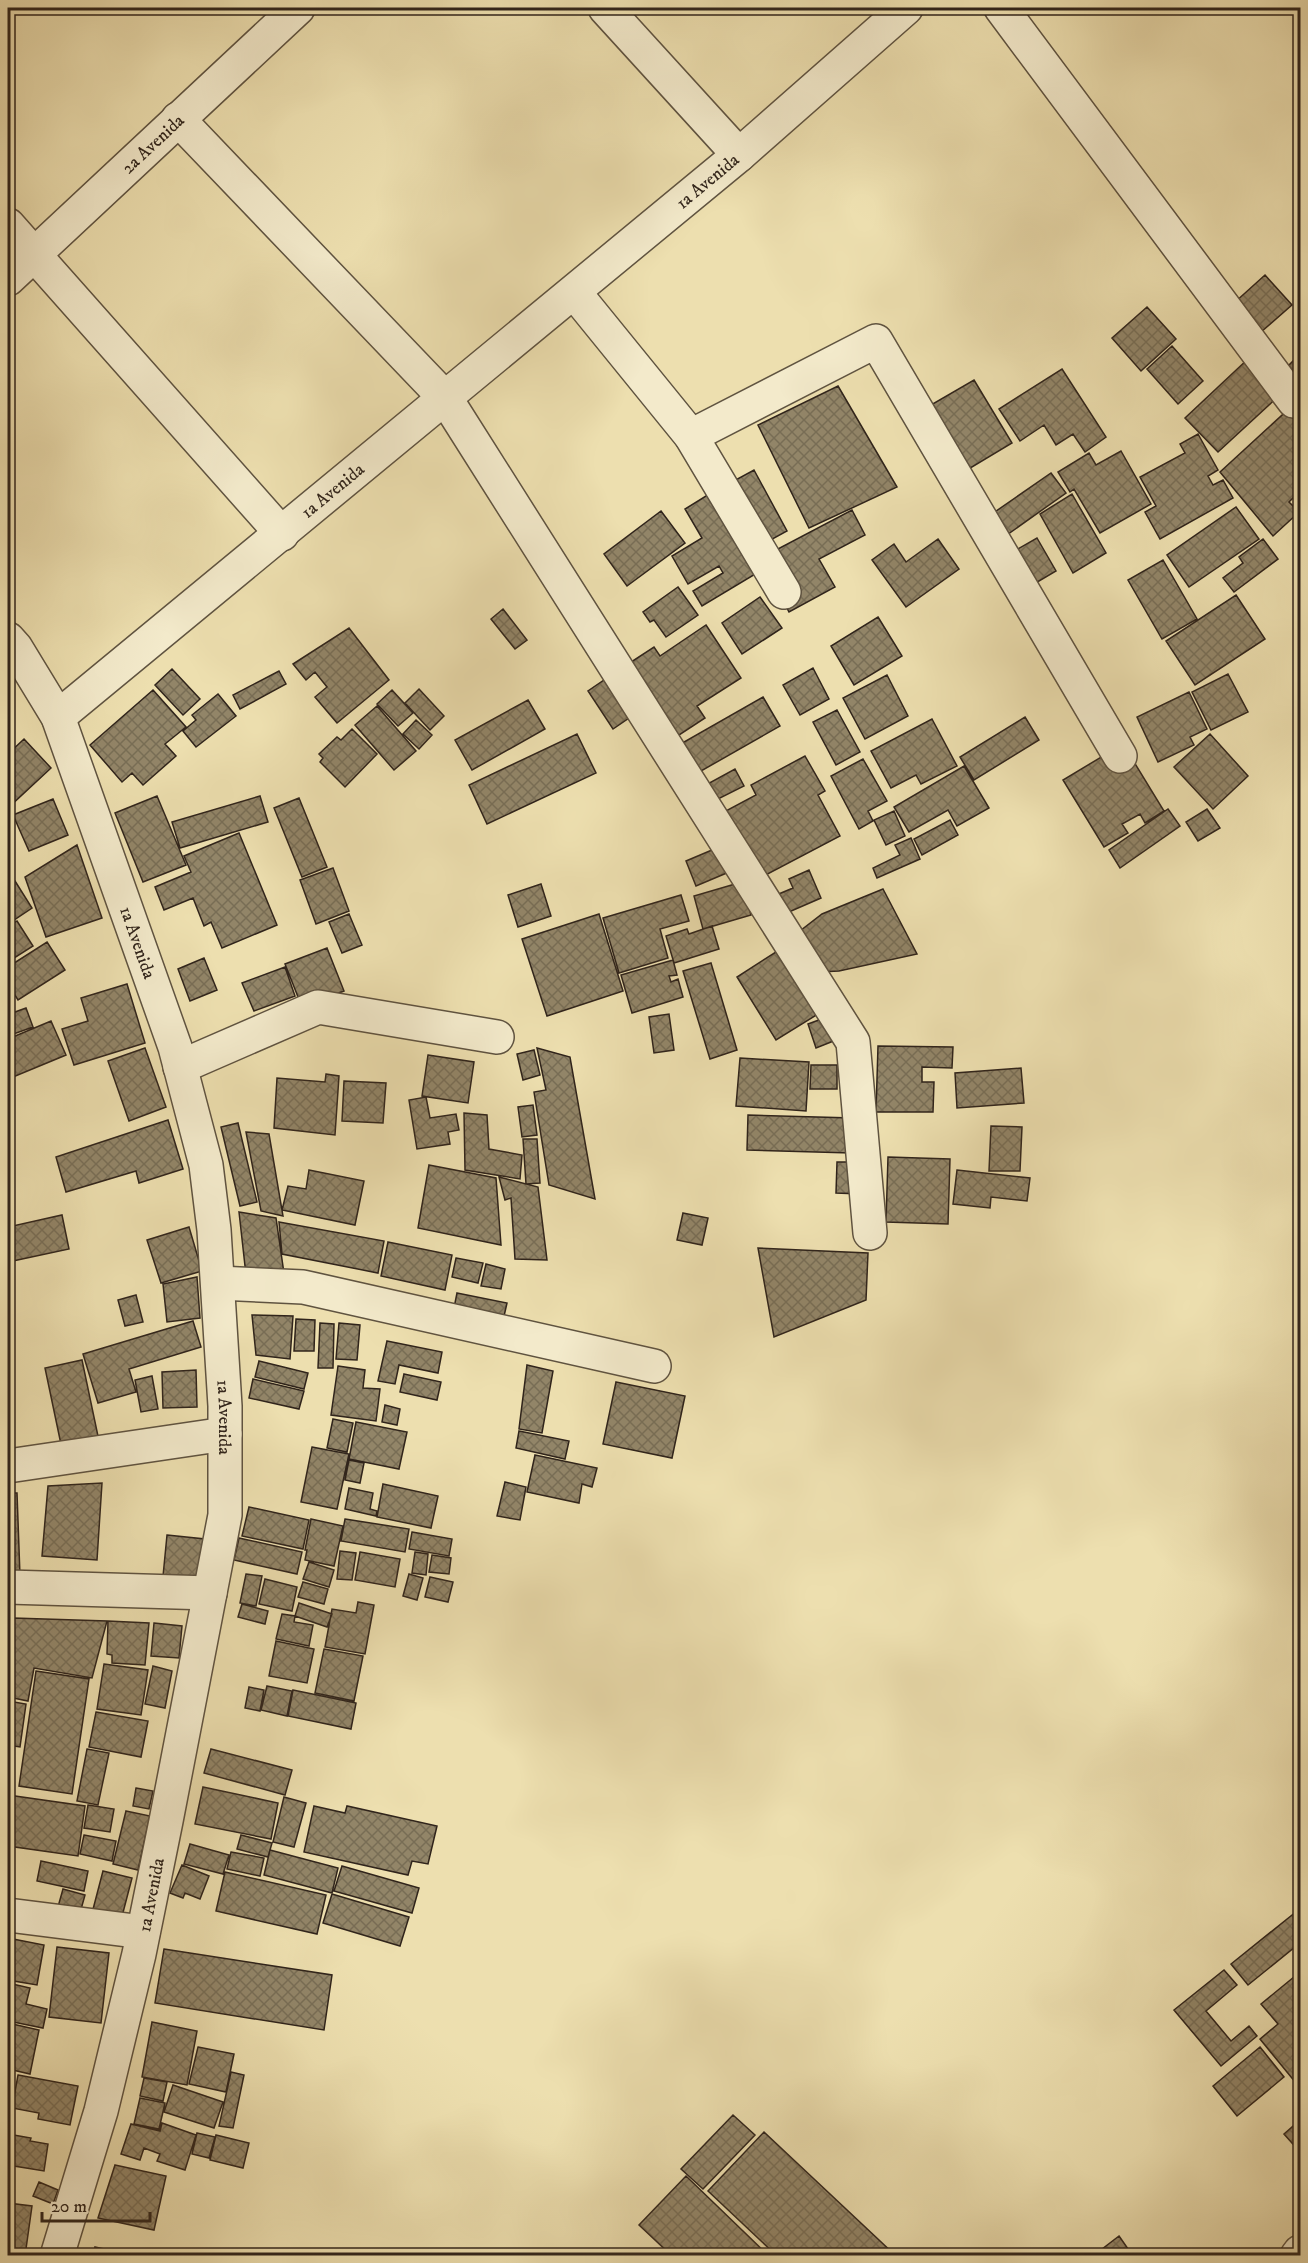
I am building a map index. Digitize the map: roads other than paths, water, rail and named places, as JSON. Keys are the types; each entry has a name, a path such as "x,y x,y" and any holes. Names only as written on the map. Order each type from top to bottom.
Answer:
{"street":[{"name":"2a Avenida","path":"8,279 298,8"},
{"path":"604,8 739,154"},
{"name":"1a Avenida","path":"57,2256 101,2111 143,1932 225,1515 225,1434 218,1283 206,1165 180,1067 58,717 574,292 739,154 906,8"},
{"path":"1001,8 1294,400"},
{"path":"178,119 446,399 853,1042 870,1233"},
{"path":"8,225 282,534"},
{"path":"574,292 692,436 784,592"},
{"path":"692,436 876,341 1120,756"},
{"path":"8,639 16,648 58,717"},
{"path":"180,1067 318,1007 497,1037"},
{"path":"218,1283 303,1287 654,1366"},
{"path":"8,1466 225,1434"},
{"path":"8,1587 210,1593"},
{"path":"8,1915 143,1932"},
{"path":"1297,2256 1300,2252"}]}
